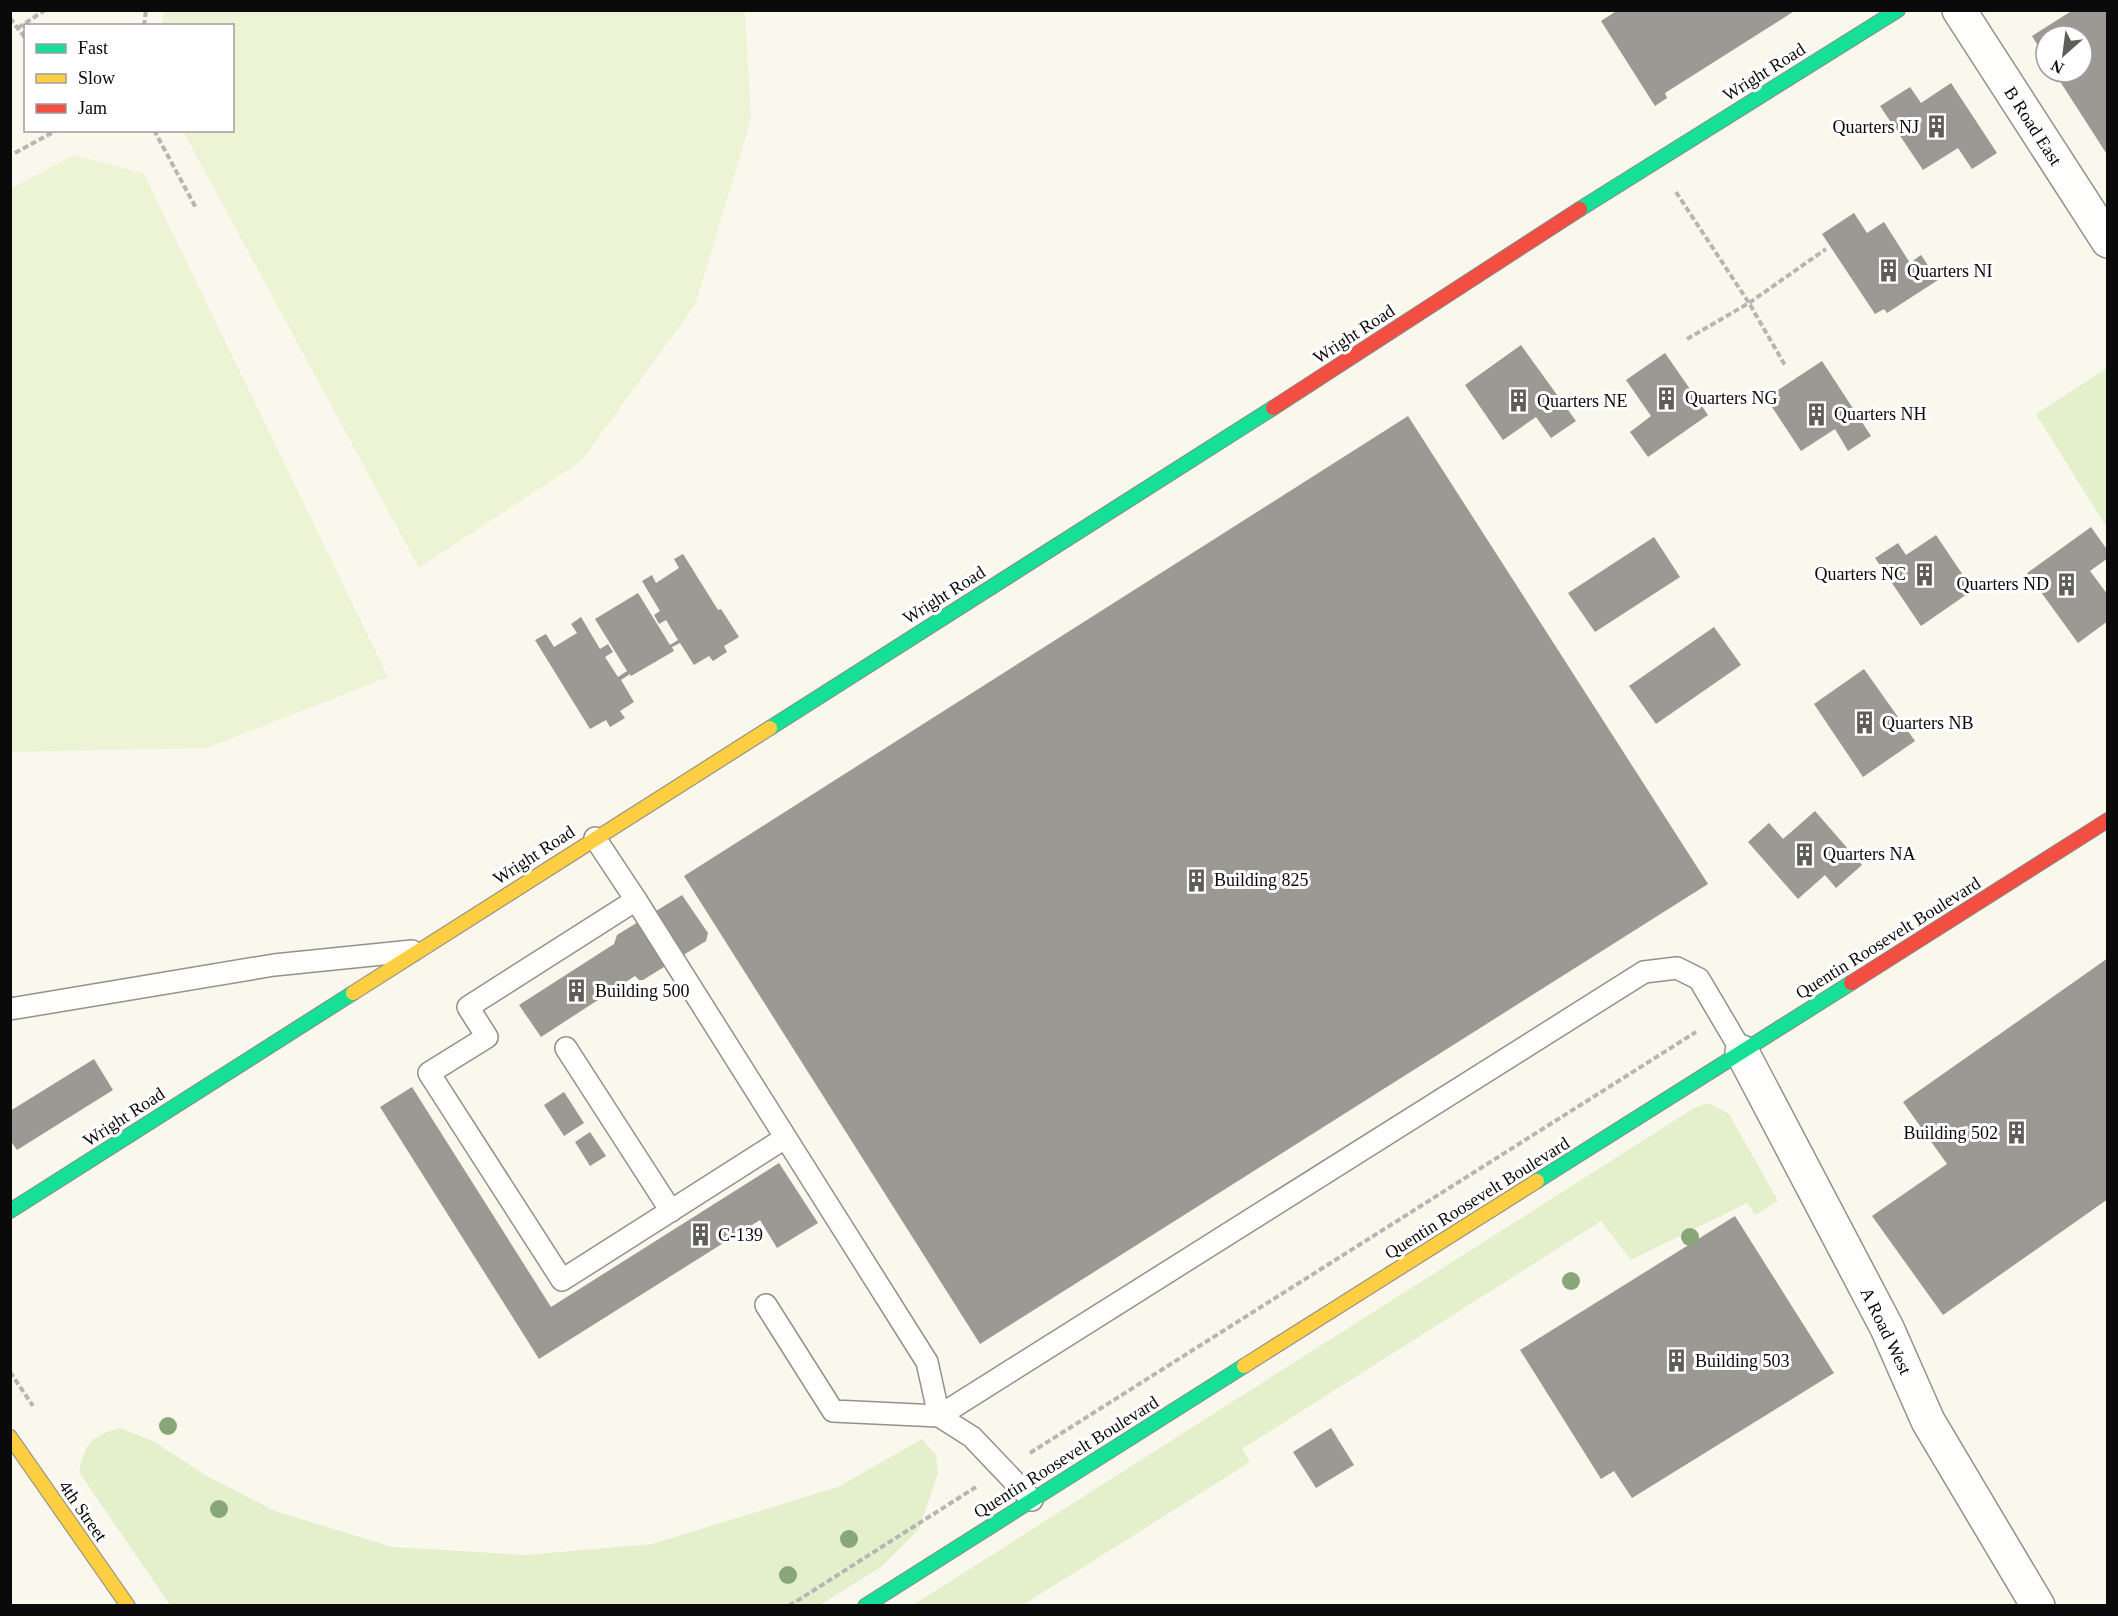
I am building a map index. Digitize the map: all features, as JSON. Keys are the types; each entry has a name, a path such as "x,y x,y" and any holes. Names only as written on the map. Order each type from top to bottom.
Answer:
{"street":[{"name":"Wright Road","path":"10,1211 1307,386 1656,161 1898,10"},
{"name":"B Road East","path":"1959,10 2108,241"},
{"name":"Quentin Roosevelt Boulevard","path":"865,1605 2108,820"},
{"name":"A Road West","path":"1742,1052 1887,1328 1928,1421 2038,1605"},
{"name":"4th Street","path":"10,1437 128,1605"}],"lane":[{"path":"595,838 927,1362 939,1416"},
{"path":"636,900 468,1007 487,1037 429,1073 562,1280 785,1138"},
{"path":"10,1009 274,965 418,950"},
{"path":"939,1416 1644,972 1677,968 1699,979 1742,1052"},
{"path":"566,1048 671,1211"},
{"path":"765,1305 833,1411 939,1416 972,1437 1032,1500"}],"path":[{"path":"18,28 45,10"},
{"path":"10,18 24,36"},
{"path":"15,153 53,132"},
{"path":"155,132 196,208"},
{"path":"1656,161 1749,303 1786,366"},
{"path":"1687,339 1749,303 1826,249"},
{"path":"789,1605 1721,1016"}],"green space":[{"path":"165,10 745,11 751,120 695,305 581,461 419,568 184,132 234,132 234,24 161,24"},
{"path":"75,155 144,174 388,677 207,748 11,752 11,188"},
{"path":"2107,368 2107,528 2036,414"},
{"path":"1708,1103 1729,1114 1778,1201 1755,1215 1747,1203 1631,1260 1601,1221 1242,1449 1250,1462 1023,1605 913,1605 1694,1108"},
{"path":"119,1428 153,1441 205,1475 275,1511 392,1547 526,1555 652,1544 838,1487 922,1439 936,1455 938,1473 919,1529 881,1567 820,1605 170,1605 79,1472 84,1454 91,1442 101,1434"}],"building":[{"path":"1618,10 1796,10 1665,93 1667,98 1655,106 1601,21"},
{"path":"2073,10 2108,10 2108,156 2062,84 2094,84 2094,24 2051,24"},
{"name":"Quarters NJ","path":"1951,83 1997,153 1972,169 1958,148 1923,170 1880,106 1910,87 1921,103"},
{"name":"Quarters NI","path":"1854,213 1867,233 1884,222 1910,263 1921,255 1938,280 1887,313 1884,309 1875,314 1822,234"},
{"name":"Quarters NE","path":"1521,345 1576,421 1551,438 1536,417 1503,440 1465,385"},
{"name":"Quarters NG","path":"1665,353 1708,415 1648,457 1630,432 1651,416 1626,380"},
{"name":"Quarters NH","path":"1822,361 1871,436 1848,451 1835,429 1801,451 1766,398"},
{"name":"Building 825","path":"1408,416 1708,884 980,1344 684,876"},
{"name":"Quarters ND","path":"2091,527 2108,551 2108,558 2090,571 2108,595 2108,621 2078,643 2027,573"},
{"name":"Quarters NC","path":"1936,535 1973,590 1921,626 1875,558 1898,543 1906,555"},
{"path":"1654,537 1680,577 1595,632 1568,593"},
{"path":"683,554 718,610 721,609 739,637 724,646 727,652 713,661 709,656 694,665 680,643 672,647 674,651 621,680 634,702 620,711 625,718 610,727 606,720 590,729 535,640 546,634 554,647 577,633 571,624 581,617 600,649 608,644 613,652 605,657 618,677 627,671 595,619 638,593 670,645 678,640 666,620 659,624 654,615 660,611 642,581 652,575 656,583 679,568 674,559"},
{"path":"1714,627 1741,665 1656,724 1629,686"},
{"name":"Quarters NB","path":"1864,669 1915,741 1863,777 1814,704"},
{"name":"Quarters NA","path":"1815,811 1862,865 1836,888 1825,875 1798,899 1748,842 1769,823 1783,839"},
{"path":"682,895 708,933 706,941 643,980 635,976 541,1037 519,1005 614,944 617,935"},
{"name":"Building 502","path":"2108,958 2108,1199 1943,1315 1872,1216 1947,1164 1903,1102"},
{"path":"94,1059 113,1090 17,1150 10,1140 10,1111"},
{"name":"C-139","path":"412,1087 551,1307 779,1163 818,1223 777,1248 760,1220 539,1359 380,1107"},
{"path":"564,1092 584,1123 564,1136 544,1105"},
{"path":"590,1132 606,1156 590,1166 575,1142"},
{"name":"Building 503","path":"1735,1216 1834,1373 1632,1498 1614,1471 1601,1479 1520,1350"},
{"path":"1331,1428 1354,1465 1316,1488 1293,1452"}],"traffic: fast":[{"path":"1580,209 1898,10"},
{"path":"770,728 1273,408"},
{"path":"1537,1181 1851,983"},
{"path":"10,1211 353,993"},
{"path":"865,1606 1244,1366"}],"traffic: slow":[{"path":"353,993 770,728"},
{"path":"1244,1366 1537,1181"},
{"path":"10,1437 128,1606"}],"traffic: jam":[{"path":"1273,408 1580,209"},
{"path":"1851,983 2108,820"}],"place":[{"name":"Quarters NJ","path":"1937,127"},
{"name":"Quarters NI","path":"1889,271"},
{"name":"Quarters NG","path":"1667,398"},
{"name":"Quarters NE","path":"1519,401"},
{"name":"Quarters NH","path":"1816,414"},
{"name":"Quarters NC","path":"1924,574"},
{"name":"Quarters ND","path":"2067,584"},
{"name":"Quarters NB","path":"1864,723"},
{"name":"Quarters NA","path":"1805,854"},
{"name":"Building 825","path":"1196,880"},
{"name":"Building 500","path":"577,991"},
{"name":"Building 502","path":"2016,1133"},
{"name":"C-139","path":"700,1235"},
{"name":"Building 503","path":"1677,1361"}]}
